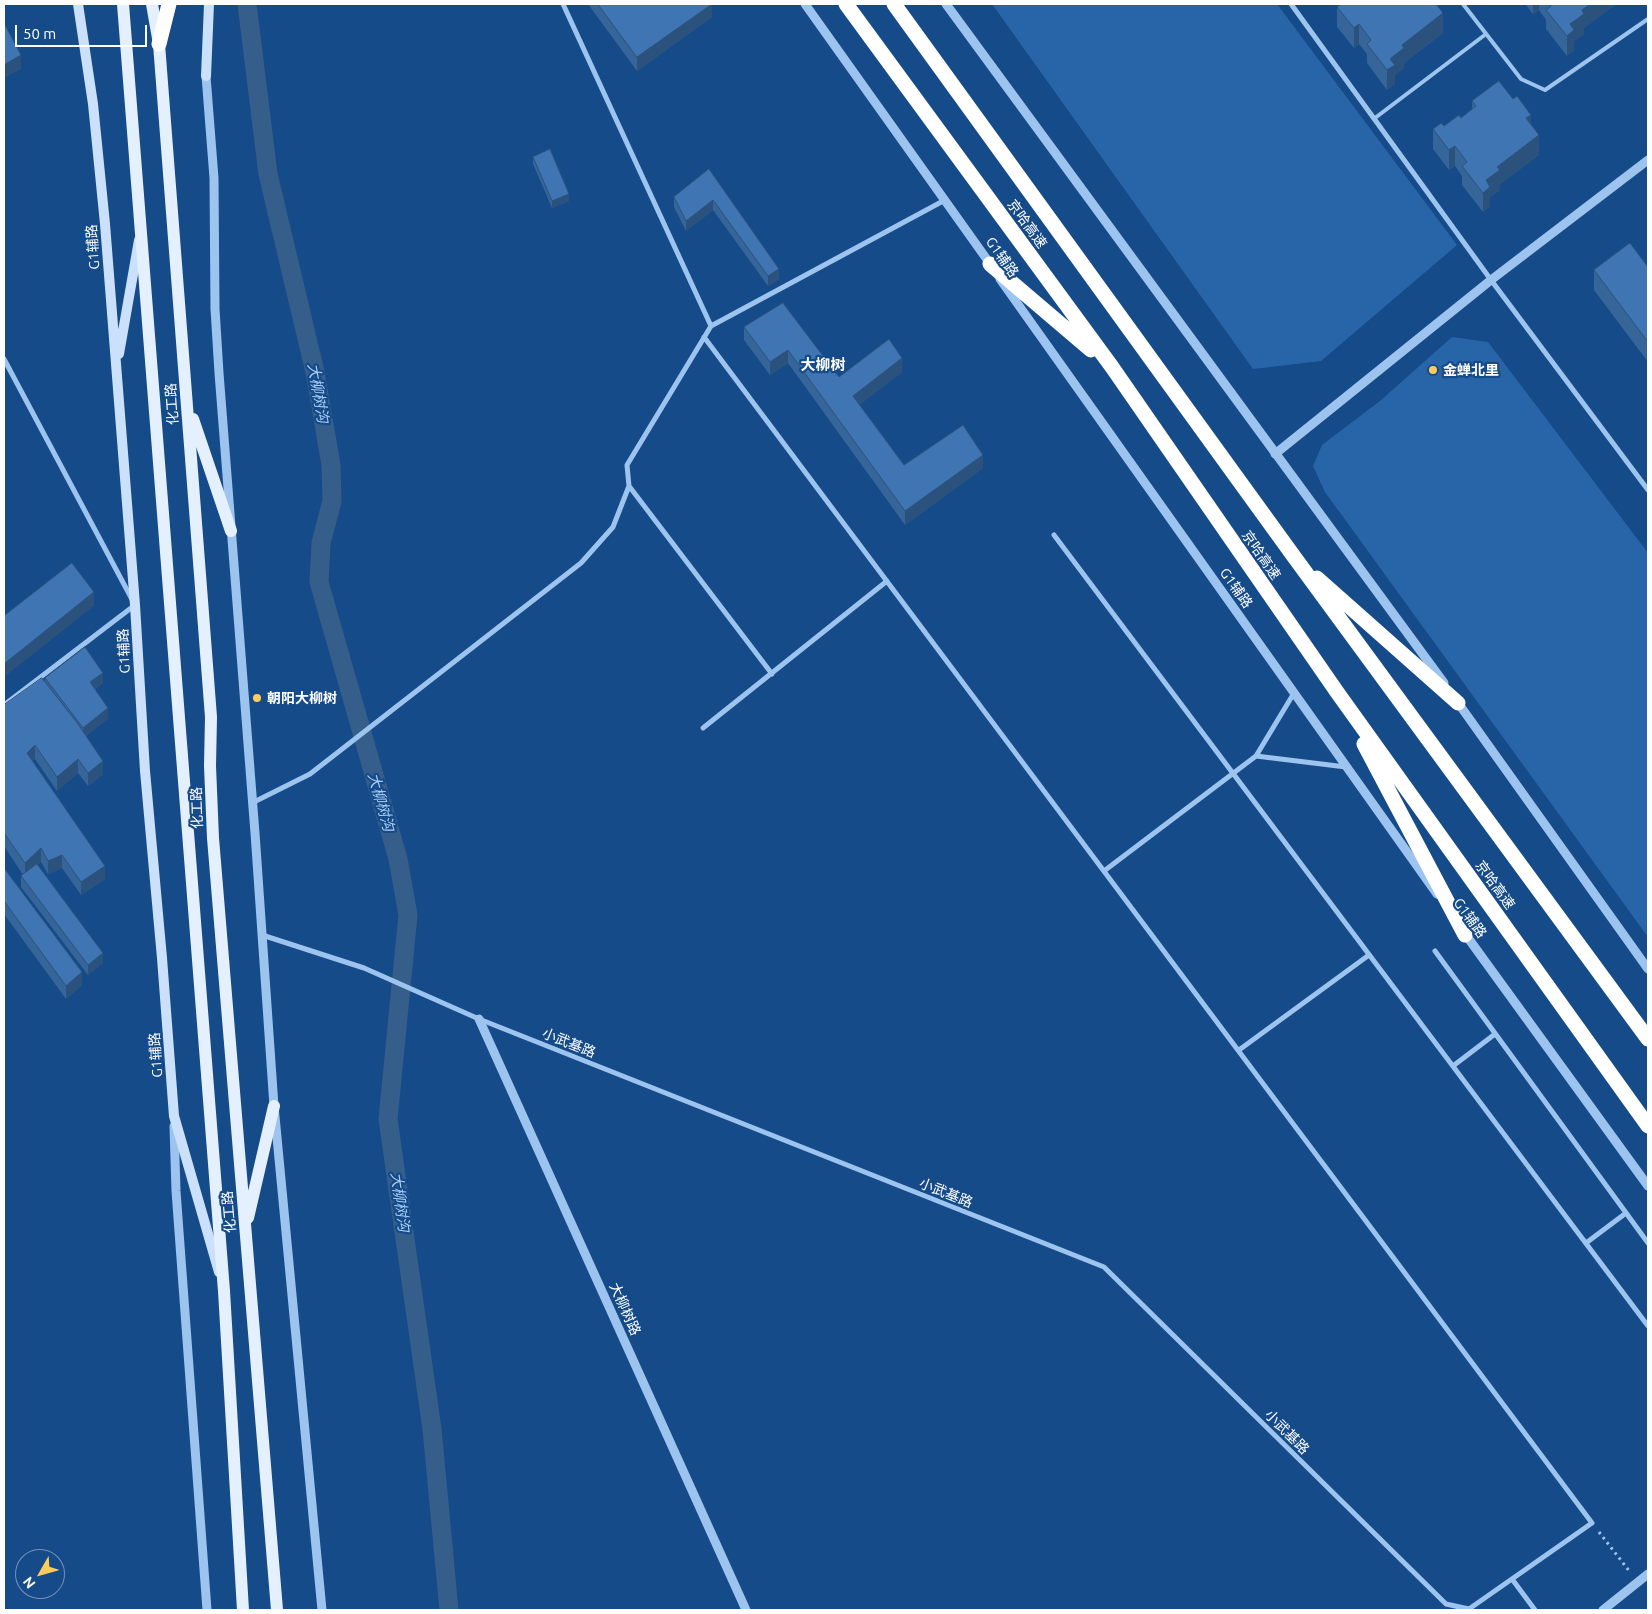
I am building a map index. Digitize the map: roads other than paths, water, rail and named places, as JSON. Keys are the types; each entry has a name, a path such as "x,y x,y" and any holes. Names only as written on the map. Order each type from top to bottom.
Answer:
{"highway":[{"path":"159,44 169,4"},
{"name":"京哈高速","path":"846,4 1112,367 1337,692 1648,1126"},
{"name":"京哈高速","path":"894,4 1294,558 1648,1039"},
{"path":"990,264 1112,367"},
{"path":"1294,558 1458,703"},
{"path":"1337,692 1465,935"}],"main road":[{"name":"G1辅路","path":"78,4 93,104 116,368 135,605 145,771 174,1116 224,1291"},
{"name":"化工路","path":"123,4 224,1291 243,1610"},
{"name":"化工路","path":"152,4 159,44 187,401 211,717 210,766 213,838 277,1610"},
{"path":"206,76 209,4"},
{"path":"116,368 140,232"},
{"path":"187,401 231,530"},
{"path":"246,1230 274,1106"}],"street":[{"path":"563,4 711,326"},
{"name":"G1辅路","path":"804,4 1465,935 1648,1186"},
{"path":"946,4 1458,703 1648,970"},
{"path":"1291,4 1648,490"},
{"path":"206,76 214,178 215,309 219,373 274,1106 322,1610"},
{"path":"1275,454 1492,280 1648,160"},
{"path":"772,674 630,486 627,465 711,326 944,200"},
{"path":"704,337 1239,1050 1369,955"},
{"path":"4,359 135,605 4,705"},
{"path":"252,804 310,774 328,761 581,563 613,528 630,486"},
{"path":"1054,535 1648,1326"},
{"path":"703,728 888,582"},
{"path":"1104,871 1256,756 1294,693"},
{"path":"1256,756 1346,767"},
{"name":"小武基路","path":"262,935 364,968 478,1019 1104,1267 1446,1604 1469,1609 1592,1523 1239,1050"},
{"path":"1435,952 1648,1243"},
{"name":"大柳树路","path":"478,1019 746,1610"},
{"path":"1453,1066 1495,1034"},
{"path":"174,1116 176,1191 207,1610"},
{"path":"1586,1243 1626,1213"},
{"path":"1603,1610 1648,1574"},
{"path":"1512,1579 1535,1610"}],"lane":[{"path":"1462,4 1521,79 1545,90 1648,19"},
{"path":"1375,118 1486,34"}],"waterway":[{"name":"大柳树沟","path":"247,4 268,174 315,372 331,465 332,501 321,543 319,582 398,859 408,915 388,1119 432,1429 449,1610"}],"place":[{"name":"金蝉北里","path":"1433,370"},
{"name":"朝阳大柳树","path":"257,698"}],"district":[{"name":"大柳树","path":"823,365"}]}
